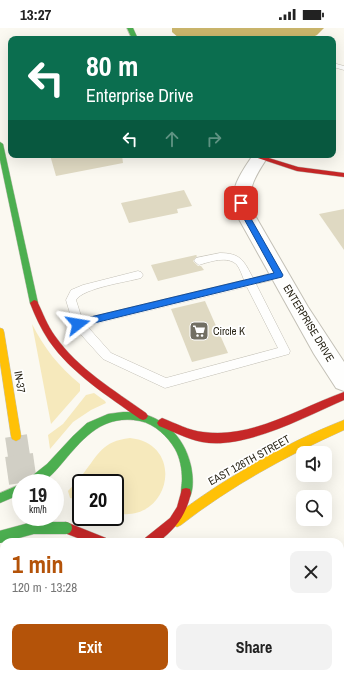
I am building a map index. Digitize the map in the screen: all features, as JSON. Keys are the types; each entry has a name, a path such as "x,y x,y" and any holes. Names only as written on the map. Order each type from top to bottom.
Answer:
{"main road":[{"path":"0,144 29,283 40,320 58,348 81,372 143,416"},
{"path":"261,158 290,167 326,174 344,175"},
{"name":"IN-37","path":"0,332 16,436"},
{"name":"EAST 126TH STREET","path":"143,416 201,436 232,438 266,430 312,408 344,396"},
{"path":"44,474 54,466 75,441 96,422 112,416 143,416"},
{"path":"158,538 171,526 184,505 187,492 188,472 178,444 160,422"},
{"name":"EAST 126TH STREET","path":"171,526 205,499 234,481 306,442 344,425"},
{"path":"0,498 12,493"},
{"path":"0,537 27,528 42,526 66,528 93,538"}],"street":[{"name":"ENTERPRISE DRIVE","path":"254,158 241,191 241,203 246,217 279,275 344,381"}],"lane":[{"path":"138,275 87,288 75,293 71,300 78,324 107,356 165,383 285,351 240,262 233,257 223,256 199,261"},
{"path":"78,324 279,275"}],"shaded area":[{"path":"172,28 324,28 315,36 177,36 172,32"},
{"path":"32,324 53,357 65,371 80,384 80,391 51,424"},
{"path":"94,393 106,403 91,410 73,422 50,449 48,435 63,424 86,395"},
{"path":"130,438 148,443 159,454 165,468 164,482 159,496 149,507 134,513 124,513 124,474 83,474 102,450 113,442"},
{"path":"72,487 72,498 70,498 68,491"}],"building":[{"path":"51,158 122,158 123,163 56,176"},
{"path":"184,190 192,206 177,209 178,213 129,223 121,203"},
{"path":"344,209 344,250 319,214"},
{"path":"197,256 193,261 204,270 158,281 151,265"},
{"name":"Circle K","path":"205,301 228,353 192,362 171,309"}],"tunnel":[{"path":"16,436 19,456"},
{"path":"19,455 22,474"}],"traffic: fast":[{"path":"130,28 134,36"},
{"path":"0,144 34,303"},
{"path":"43,474 51,468 83,432 99,421 123,416 137,416 154,421 169,433 179,446 187,469 186,493"},
{"path":"0,498 12,493"},
{"path":"0,537 33,528 66,528"}],"traffic: slow":[{"path":"0,332 16,436"},
{"path":"177,521 196,506 236,479 278,456 344,425"}],"traffic: jam":[{"path":"262,158 297,169 344,175"},
{"path":"34,303 42,322 52,339 65,354 94,381 143,416"},
{"path":"162,423 202,437 231,438 264,429 344,396"},
{"path":"155,538 174,522 181,510 186,493"},
{"path":"66,528 92,538"}],"place":[{"name":"Circle K","path":"199,331"}],"route":[{"path":"78,324 279,275 246,217 241,203"}]}
